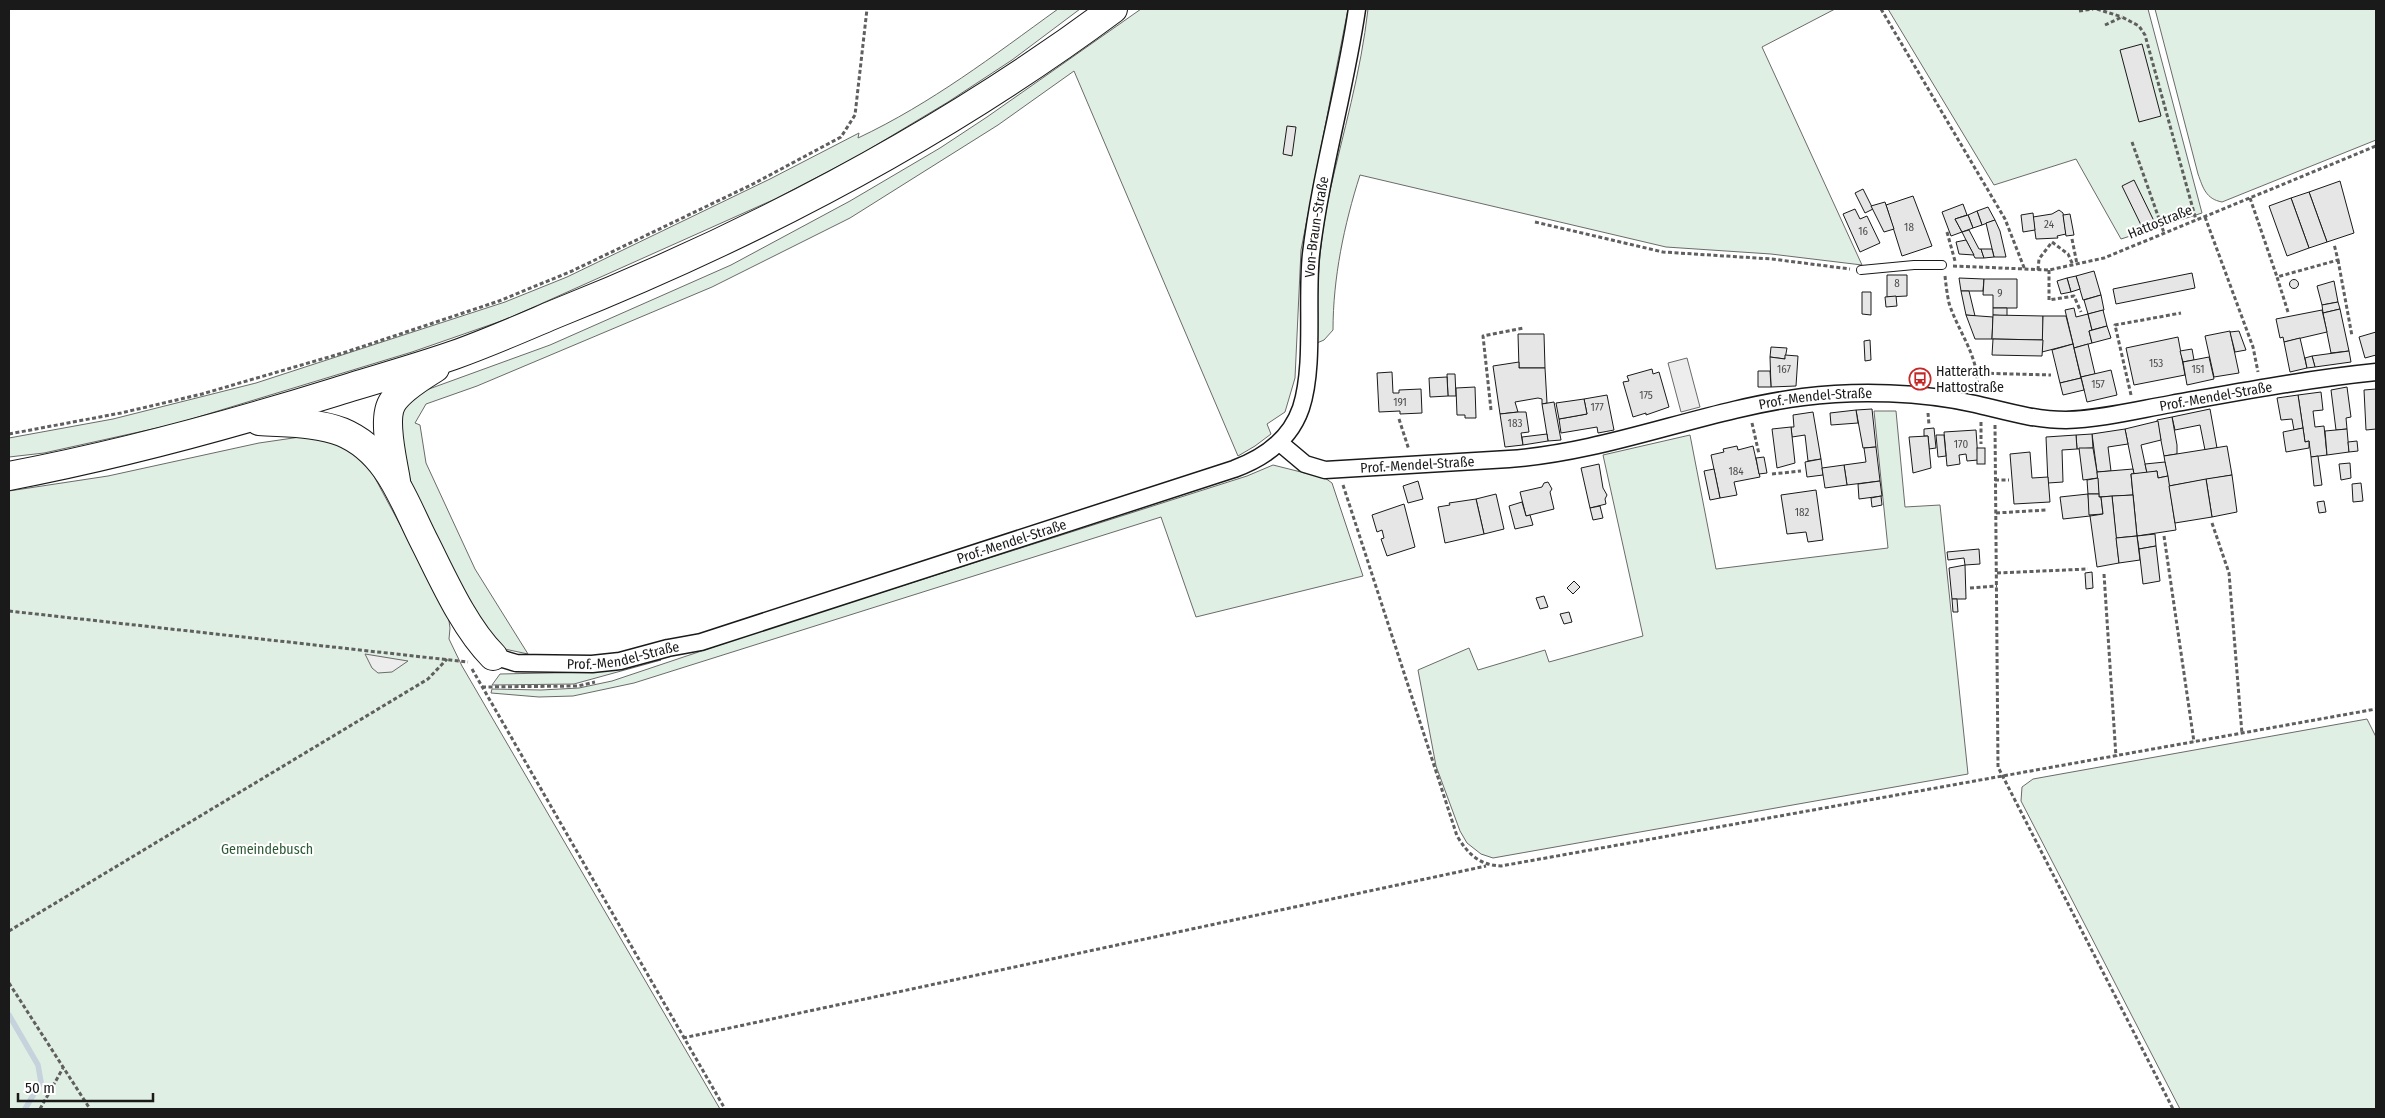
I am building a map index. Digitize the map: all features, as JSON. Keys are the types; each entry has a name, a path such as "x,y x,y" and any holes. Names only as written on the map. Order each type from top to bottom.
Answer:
{"highway":[{"path":"9,476 66,465 248,419 454,355 636,282 768,220 877,162 1040,63 1113,9"},
{"path":"396,482 388,421 392,402 423,376 454,355"},
{"path":"248,419 340,431 370,451 396,482 426,545 468,623 493,656"}],"street":[{"name":"Von-Braun-Straße","path":"1280,443 1294,423 1301,407 1308,366 1311,255 1320,193 1352,44 1357,9"},
{"name":"Prof.-Mendel-Straße","path":"493,656 516,663 592,664 626,660 668,648 701,642 1242,466 1267,454 1280,443 1297,458 1310,466 1325,470 1338,470 1537,457 1802,397 1838,394 1896,395 1975,404 2037,418 2065,420 2134,411 2314,378 2376,372"}],"lane":[{"path":"1861,270 1914,265 1942,266"}],"path":[{"path":"9,434 121,413 202,394 346,352 498,301 572,271 753,184 841,137 855,116 868,9"},
{"path":"1881,9 2005,219 2025,270"},
{"path":"2079,11 2093,9"},
{"path":"2098,9 2108,10 2139,26 2145,35 2196,220"},
{"path":"2105,25 2122,17"},
{"path":"2132,142 2164,233"},
{"name":"Hattostraße","path":"1942,266 2049,270 2104,258 2376,146"},
{"path":"2250,198 2288,312"},
{"path":"2205,217 2253,347 2262,388"},
{"path":"1535,222 1663,252 1772,259 1861,270"},
{"path":"1947,232 1957,266"},
{"path":"2072,239 2077,264"},
{"path":"2038,270 2039,259 2052,242 2068,254 2073,265"},
{"path":"2334,244 2352,336"},
{"path":"2276,277 2338,260"},
{"path":"1942,266 1949,302 1974,361 1977,373 1975,404"},
{"path":"2049,270 2049,300 2074,296 2080,312"},
{"path":"2134,411 2115,325 2182,313"},
{"path":"1491,410 1483,336 1524,328"},
{"path":"1977,373 2051,375"},
{"path":"1748,408 1758,454"},
{"path":"1995,410 1998,767 2174,1109"},
{"path":"1399,419 1415,464"},
{"path":"1338,470 1457,836 1475,858 1487,866"},
{"path":"1772,474 1801,471"},
{"path":"1995,480 2009,480"},
{"path":"1996,513 2047,510"},
{"path":"2212,522 2230,573 2242,734"},
{"path":"2164,536 2194,742"},
{"path":"1997,573 2088,569"},
{"path":"2104,574 2116,757"},
{"path":"1970,588 1997,586"},
{"path":"9,611 469,662 683,1038 726,1109"},
{"path":"9,931 428,679 447,659"},
{"path":"683,1038 1487,866 1501,866 2376,709"},
{"path":"9,982 90,1109"},
{"path":"40,1109 63,1068"}],"green space":[{"path":"1058,9 1080,9 1012,60 948,102 858,156 775,199 507,319 412,352 175,424 44,453 9,457 9,438 113,419 256,383 505,302 567,277 770,179 859,133 858,138 911,110 961,78"},
{"path":"1141,9 1348,9 1301,250 1295,378 1285,412 1267,424 1271,434 1238,456 1074,71 998,125 850,218 712,287 477,386 426,404 415,423 420,425 426,463 475,569 528,654 500,648 492,639 463,589 418,500 399,441 396,414 418,393 550,345 731,265 850,201 940,148 987,117"},
{"path":"1368,9 1835,9 1762,47 1862,265 1771,254 1666,247 1360,175 1340,252 1333,330 1324,340 1317,343 1319,269 1323,232 1329,195 1356,79"},
{"path":"1888,9 2148,9 2202,213 2121,239 2076,159 1994,185"},
{"path":"2155,9 2376,9 2376,140 2222,202 2217,201 2209,196 2198,174"},
{"path":"1874,411 1896,411 1905,507 1940,505 1968,774 1493,858 1481,854 1467,843 1460,831 1436,766 1418,670 1469,648 1478,670 1545,650 1549,662 1643,636 1603,455 1690,435 1716,569 1888,548"},
{"name":"Gemeindebusch","path":"300,437 325,437 361,452 448,614 449,639 462,666 720,1109 9,1109 9,491 108,476 259,443"},
{"path":"1273,465 1325,478 1332,483 1363,576 1196,617 1161,517 634,683 573,696 539,697 491,693 492,689 541,690 579,688 612,681 776,626 1247,476"},
{"path":"661,660 574,684 492,685 500,674 596,672"},
{"path":"2367,719 2376,737 2376,1109 2180,1109 2021,801 2022,787 2033,779"}],"shaded area":[{"path":"1687,358 1700,407 1681,412 1668,363"},
{"path":"365,654 408,661 392,672 378,673 372,668"}],"building":[{"path":"2142,44 2161,116 2139,122 2120,50"},
{"path":"1287,126 1296,127 1292,156 1283,154"},
{"path":"2134,180 2154,221 2142,227 2122,186"},
{"path":"2340,181 2354,233 2327,242 2309,192"},
{"path":"1863,189 1873,209 1865,213 1855,193"},
{"path":"2309,192 2327,242 2309,248 2291,198"},
{"path":"1913,196 1932,246 1902,256 1886,205"},
{"path":"2291,198 2309,248 2287,256 2269,206"},
{"path":"1885,202 1894,229 1884,232 1871,206"},
{"path":"1963,204 1967,215 1955,219 1962,232 1951,236 1942,212"},
{"path":"1988,207 1995,220 1982,225 1977,211"},
{"path":"1855,209 1860,219 1867,216 1880,243 1860,252 1843,214"},
{"path":"2059,210 2063,213 2066,234 2057,236 2058,238 2036,239 2033,217 2052,214"},
{"path":"1977,211 1982,225 1973,228 1968,215"},
{"path":"2033,213 2035,230 2023,232 2021,215"},
{"path":"2070,214 2074,235 2066,236 2063,215"},
{"path":"1968,215 1973,228 1962,232 1955,219"},
{"path":"1995,220 2000,231 2006,257 1994,257 1986,223"},
{"path":"1969,230 1979,249 1981,249 1984,258 1975,258 1962,232"},
{"path":"1966,240 1974,255 1959,254 1956,242"},
{"path":"1981,249 1992,249 1994,257 1984,258"},
{"path":"2094,271 2101,295 2083,300 2076,276"},
{"path":"2192,273 2195,288 2116,304 2113,289"},
{"path":"1887,275 1907,275 1907,296 1887,297"},
{"path":"2076,276 2080,289 2071,292 2067,278"},
{"path":"1959,278 1984,279 1983,291 1961,291"},
{"path":"2067,278 2071,292 2061,294 2057,281"},
{"path":"1984,279 2017,279 2017,308 1993,308 1993,295 1983,295"},
{"path":"2294,279 2299,284 2294,289 2289,284"},
{"path":"2334,281 2338,302 2322,305 2317,286"},
{"path":"1961,291 1969,291 1975,316 1966,315"},
{"path":"1862,292 1871,292 1871,315 1862,314"},
{"path":"2101,295 2104,310 2088,314 2084,300"},
{"path":"1896,296 1897,306 1886,307 1885,297"},
{"path":"2338,302 2340,309 2323,313 2322,305"},
{"path":"1993,308 2007,308 2007,316 1993,315"},
{"path":"2074,308 2076,317 2088,314 2092,330 2089,331 2092,343 2074,348 2065,310"},
{"path":"2340,309 2349,351 2331,353 2323,313"},
{"path":"2103,310 2107,326 2092,330 2088,314"},
{"path":"2322,310 2327,332 2284,342 2283,337 2280,338 2276,319"},
{"path":"1966,315 1993,317 1992,339 1975,339"},
{"path":"1993,315 2043,316 2043,340 1992,339"},
{"path":"2043,316 2066,316 2073,344 2042,352"},
{"path":"2107,326 2111,338 2092,343 2089,331"},
{"path":"2230,331 2239,373 2214,377 2205,336"},
{"path":"2239,331 2246,350 2235,352 2230,332"},
{"path":"2376,332 2376,355 2365,358 2359,337"},
{"path":"1518,334 1544,334 1545,368 1519,368"},
{"path":"2178,337 2185,375 2134,385 2126,348"},
{"path":"2300,338 2307,368 2290,372 2284,342"},
{"path":"1993,339 2043,340 2042,356 1992,355"},
{"path":"1870,340 1871,360 1865,361 1864,341"},
{"path":"2073,344 2081,378 2060,383 2052,350"},
{"path":"2088,344 2095,374 2081,377 2074,348"},
{"path":"1771,347 1787,348 1785,359 1770,357"},
{"path":"2192,349 2194,360 2183,362 2180,351"},
{"path":"2349,351 2351,362 2315,367 2312,356"},
{"path":"1785,355 1798,356 1796,386 1771,387 1770,357 1785,359"},
{"path":"2312,356 2315,367 2307,368 2305,358"},
{"path":"2209,357 2214,379 2187,385 2183,362"},
{"path":"1519,362 1519,368 1545,368 1547,403 1542,404 1542,399 1538,398 1515,402 1518,412 1500,414 1493,366"},
{"path":"1652,369 1653,374 1659,372 1669,407 1646,415 1646,413 1633,417 1623,382 1629,381 1627,376"},
{"path":"2111,370 2117,395 2087,402 2081,377"},
{"path":"1758,371 1770,371 1771,387 1758,387"},
{"path":"1392,372 1393,393 1399,393 1399,390 1421,389 1422,413 1400,414 1400,411 1379,412 1377,373"},
{"path":"1447,374 1455,374 1456,396 1448,396"},
{"path":"1447,377 1448,396 1430,397 1429,378"},
{"path":"2081,378 2084,390 2063,395 2060,383"},
{"path":"1475,387 1476,418 1465,418 1465,415 1457,415 1456,388"},
{"path":"2347,387 2351,417 2346,418 2347,429 2336,430 2331,390"},
{"path":"2376,389 2376,429 2366,430 2364,390"},
{"path":"2321,392 2323,410 2313,411 2315,427 2324,426 2327,455 2311,457 2309,441 2305,442 2298,395"},
{"path":"1607,395 1614,430 1598,433 1597,427 1561,433 1559,419 1587,414 1584,399"},
{"path":"2298,395 2303,428 2294,430 2292,419 2281,420 2277,398"},
{"path":"1584,399 1587,414 1559,419 1556,403"},
{"path":"1554,402 1561,440 1548,441 1542,404"},
{"path":"1872,409 1876,447 1863,448 1856,410"},
{"path":"2210,409 2217,448 2205,450 2200,425 2175,430 2172,417"},
{"path":"1856,410 1858,423 1831,425 1830,413"},
{"path":"1526,412 1529,432 1521,433 1523,445 1505,447 1500,414"},
{"path":"1813,412 1821,459 1808,461 1805,435 1792,437 1791,427 1794,427 1793,415"},
{"path":"2172,417 2177,454 2164,456 2157,420"},
{"path":"2158,421 2161,440 2141,445 2147,473 2134,474 2125,429"},
{"path":"1791,427 1795,463 1777,468 1772,429"},
{"path":"1934,428 1936,448 1929,449 1928,436 1924,436 1924,429"},
{"path":"2303,428 2305,442 2309,441 2309,448 2286,452 2283,432"},
{"path":"2125,429 2128,444 2108,447 2111,471 2097,472 2092,434"},
{"path":"2347,429 2349,452 2327,455 2325,431"},
{"path":"1976,430 1978,460 1967,461 1966,454 1959,455 1960,464 1947,466 1944,432"},
{"path":"1547,434 1548,441 1523,445 1522,437"},
{"path":"2092,434 2093,448 2077,449 2076,435"},
{"path":"1936,435 1944,435 1946,456 1938,457"},
{"path":"2076,435 2077,449 2062,450 2063,482 2048,483 2046,437"},
{"path":"1928,436 1931,468 1913,473 1909,437"},
{"path":"2357,441 2358,451 2349,452 2348,442"},
{"path":"1737,446 1738,450 1753,446 1760,477 1734,482 1737,495 1720,498 1711,455 1724,452 1723,449"},
{"path":"2227,446 2232,475 2169,486 2164,456"},
{"path":"1876,447 1880,481 1847,485 1844,465 1866,462 1864,448"},
{"path":"1977,448 1985,448 1985,464 1977,464"},
{"path":"2079,448 2093,448 2098,478 2083,480"},
{"path":"2030,452 2032,478 2048,477 2050,502 2014,504 2010,454"},
{"path":"2318,456 2322,485 2314,486 2311,457"},
{"path":"1764,457 1767,473 1759,474 1756,458"},
{"path":"1821,459 1823,475 1807,477 1805,462"},
{"path":"2165,462 2168,476 2158,478 2157,471 2147,473 2145,464"},
{"path":"2350,463 2351,478 2341,480 2339,464"},
{"path":"1599,464 1603,488 1607,495 1605,499 1606,504 1590,508 1581,468"},
{"path":"1844,465 1847,485 1825,488 1822,468"},
{"path":"1714,469 1720,498 1710,500 1704,471"},
{"path":"2133,469 2134,474 2131,474 2133,495 2099,497 2097,472"},
{"path":"2157,471 2158,478 2168,476 2176,530 2137,536 2131,474"},
{"path":"2232,475 2237,512 2212,517 2206,479"},
{"path":"2098,478 2099,494 2088,494 2087,480"},
{"path":"2206,479 2212,517 2175,523 2169,486"},
{"path":"1418,481 1423,499 1408,503 1403,486"},
{"path":"1880,481 1882,496 1859,499 1858,484"},
{"path":"1548,482 1552,489 1550,492 1554,509 1526,516 1520,492 1542,487 1544,483"},
{"path":"2361,483 2363,501 2353,502 2352,484"},
{"path":"1816,490 1823,540 1808,542 1806,532 1787,534 1781,495"},
{"path":"1496,494 1504,529 1484,534 1476,499"},
{"path":"2088,494 2090,516 2063,519 2060,497"},
{"path":"2088,494 2099,494 2103,514 2089,515"},
{"path":"2133,495 2137,536 2116,538 2112,496"},
{"path":"1881,496 1882,505 1872,507 1871,498"},
{"path":"2112,496 2119,563 2097,567 2090,516 2103,514 2101,497"},
{"path":"1476,499 1484,534 1445,543 1438,507 1450,505 1449,503"},
{"path":"2324,501 2326,512 2319,513 2317,502"},
{"path":"1522,502 1526,516 1530,515 1533,525 1515,529 1509,506"},
{"path":"1404,504 1415,547 1387,556 1381,539 1384,538 1382,530 1377,532 1372,515"},
{"path":"1600,506 1603,518 1593,520 1590,508"},
{"path":"2155,534 2156,546 2139,549 2137,536"},
{"path":"2137,536 2140,560 2119,563 2116,538"},
{"path":"2156,546 2160,581 2143,584 2139,549"},
{"path":"1979,549 1980,564 1965,565 1964,558 1948,560 1947,552"},
{"path":"1965,565 1966,599 1952,599 1949,568"},
{"path":"2092,572 2093,588 2086,589 2085,573"},
{"path":"1574,581 1580,587 1573,594 1567,588"},
{"path":"1544,596 1548,607 1540,609 1536,598"},
{"path":"1952,599 1957,599 1958,612 1953,612"},
{"path":"1569,612 1572,622 1564,624 1560,614"}],"waterway":[{"path":"9,1015 38,1065 41,1082 25,1109"}],"place":[{"name":"Hatterath Hattostraße","path":"1920,379"}]}
